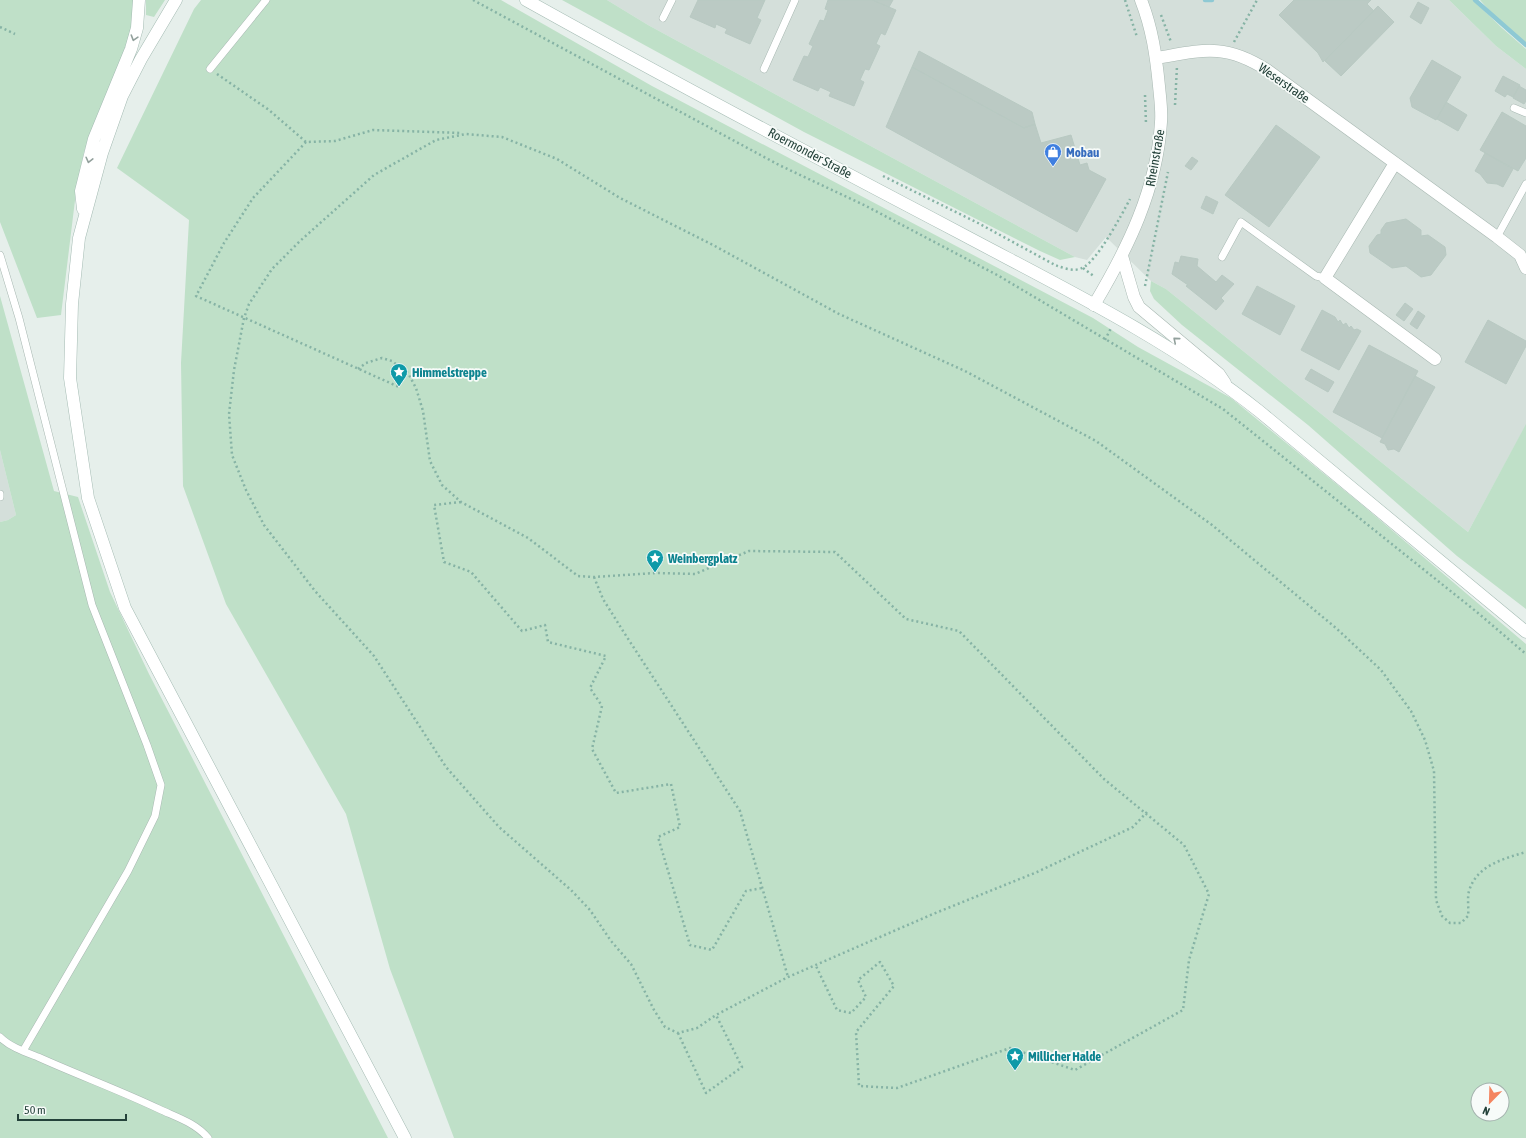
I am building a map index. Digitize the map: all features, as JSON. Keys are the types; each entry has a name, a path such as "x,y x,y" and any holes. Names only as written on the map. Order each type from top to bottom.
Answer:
{"main road":[{"path":"84,214 81,190 92,146 131,49 137,28 139,0"},
{"path":"176,0 141,59 122,96 102,153 84,214 79,238 72,304 70,378 88,498 123,600 405,1138"},
{"name":"Roermonder Straße","path":"526,0 1122,320 1226,385"},
{"name":"Rheinstraße","path":"1094,305 1122,256 1149,191 1157,157 1161,120 1157,58 1148,18 1141,0"},
{"name":"Weserstraße","path":"1157,58 1187,51 1207,50 1250,59 1268,70 1395,164 1498,237 1520,255 1526,268"},
{"path":"1395,164 1325,278 1435,359"},
{"path":"1122,256 1134,297 1139,308 1219,374 1226,385 1526,632"}],"lane":[{"path":"210,69 266,0"},
{"path":"663,18 672,0"},
{"path":"764,69 795,0"},
{"path":"1514,108 1526,113"},
{"path":"1498,237 1526,184"},
{"path":"1222,257 1241,222 1316,276 1325,278"},
{"path":"0,255 19,318 92,605 147,745 160,785 156,816 128,871 23,1051"},
{"path":"0,1037 6,1043 23,1051 113,1087 201,1129 208,1138"}],"path":[{"path":"473,0 779,165 866,206 999,276 1223,409 1478,613 1526,654"},
{"path":"1125,0 1138,41"},
{"path":"1231,54 1235,40 1257,0"},
{"path":"0,27 15,34"},
{"path":"210,69 269,110 306,142 335,141 373,130 466,134 502,137 557,159 620,198 713,245 839,314 965,371 1096,441 1212,525 1336,628 1380,670 1411,711 1425,740 1434,771 1436,900 1442,916 1450,923 1461,923 1468,916 1469,892 1476,876 1497,861 1526,852"},
{"path":"1145,94 1146,127"},
{"path":"466,134 436,140 374,175 300,241 272,269 249,304 244,318 234,370 229,414 232,455 246,490 264,525 315,591 374,656 446,767 499,827 572,890 590,910 611,941 631,964 654,1010 665,1027 678,1033 697,1028 716,1015 788,977 932,914 1037,872 1133,827 1146,812"},
{"path":"306,142 253,198 224,243 196,296 399,387"},
{"path":"878,174 978,223 1055,265 1069,269 1083,268 1096,254 1118,223 1131,198"},
{"path":"358,369 366,363 382,358 392,361 408,373 416,388 423,411 430,460 442,485 460,502 528,538 578,576 594,577 655,573 695,574 749,551 835,552 906,619 959,631 1104,779 1146,812 1184,845 1209,894 1189,960 1183,1010 1075,1070 1010,1048 897,1088 859,1086 856,1032 894,986 880,962 858,980 866,997 852,1013 837,1010 816,966"},
{"path":"460,502 434,506 444,562 471,572 522,631 545,625 548,642 606,656 590,688 602,706 592,749 616,793 671,784 680,826 658,837 690,945 712,950 746,891 762,888"},
{"path":"594,577 603,599 740,811 788,977"},
{"path":"678,1033 706,1093 742,1067 716,1015"}],"shaded area":[{"path":"607,0 1449,0 1496,46 1526,69 1526,425 1468,532 1166,289 1151,281 1106,237 1087,260 1075,257 648,25"},
{"path":"0,450 16,515 8,520 0,522"}],"green space":[{"path":"0,0 133,0 133,23 122,61 101,106 84,152 77,184 61,315 37,318 0,222"},
{"path":"146,0 165,0 154,17 146,15"},
{"path":"201,0 501,0 652,86 1093,318 1138,347 1231,398 1361,504 1526,644 1526,1138 454,1138 390,969 346,814 226,604 183,486 181,363 189,220 117,168 194,9"},
{"path":"562,0 607,0 648,25 1075,257 1060,260 1040,251 804,132"},
{"path":"1449,0 1473,0 1526,49 1526,69 1496,46"},
{"path":"1480,0 1526,0 1526,44 1507,30"},
{"path":"1151,281 1166,289 1468,532 1526,424 1526,609 1457,556 1308,425 1182,325 1154,299 1150,291"},
{"path":"0,296 54,491 78,497 110,592 149,674 388,1138 0,1138 0,522 8,520 16,515 0,450"}],"building":[{"path":"698,0 765,0 757,18 761,20 750,44 725,33 727,29 716,24 715,28 690,17"},
{"path":"828,0 872,0 896,10 885,35 881,33 876,44 880,46 869,70 865,69 860,80 864,82 854,106 829,96 831,92 820,87 818,91 793,80 804,56 808,57 813,46 809,44 820,20 824,21 828,10 825,9"},
{"path":"872,0 893,0 889,7"},
{"path":"1294,0 1371,0 1367,4 1374,11 1323,62 1318,53 1279,15"},
{"path":"1418,2 1429,8 1421,24 1410,17"},
{"path":"1378,6 1394,22 1341,76 1325,61"},
{"path":"919,51 1032,112 1035,124 1024,128 912,67"},
{"path":"1432,60 1461,77 1436,120 1412,107 1410,98"},
{"path":"912,67 1024,128 1035,124 1041,143 1071,135 1080,165 1087,163 1089,170 1106,179 1077,232 886,127"},
{"path":"1503,76 1520,85 1513,97 1507,94 1505,97 1495,91"},
{"path":"1519,86 1526,90 1526,101 1524,104 1513,98"},
{"path":"1446,102 1467,115 1458,131 1437,119"},
{"path":"1502,112 1526,126 1526,158 1518,171 1480,150"},
{"path":"1276,125 1320,157 1269,227 1225,195"},
{"path":"1485,153 1513,169 1503,187 1497,184 1487,183 1480,174 1475,171"},
{"path":"1192,157 1198,161 1191,170 1185,166"},
{"path":"1206,196 1218,202 1213,214 1201,208"},
{"path":"1406,219 1421,230 1421,236 1428,235 1445,247 1446,255 1431,275 1421,277 1406,266 1392,268 1370,253 1369,246 1377,235 1381,234 1381,230 1386,223"},
{"path":"1181,256 1198,259 1197,266 1216,282 1222,275 1234,284 1221,298 1224,301 1216,310 1186,286 1188,285 1172,274 1175,262 1179,263"},
{"path":"1257,286 1295,306 1280,335 1242,314"},
{"path":"1405,303 1413,309 1404,321 1396,315"},
{"path":"1322,310 1335,317 1338,322 1340,320 1343,325 1346,323 1349,328 1351,326 1354,330 1357,329 1361,331 1339,370 1301,350"},
{"path":"1418,311 1425,316 1417,329 1410,324"},
{"path":"1488,320 1526,341 1526,346 1506,384 1465,362"},
{"path":"1369,345 1418,371 1382,438 1333,412"},
{"path":"1311,369 1334,382 1328,392 1305,379"},
{"path":"1415,376 1435,387 1399,452 1394,449 1388,450 1385,444 1380,442"}],"waterway":[{"path":"1205,0 1212,0"},
{"path":"1475,0 1526,45"}],"place":[{"name":"Mobau","path":"1053,167"},
{"name":"Himmelstreppe","path":"399,387"},
{"name":"Weinbergplatz","path":"655,573"},
{"name":"Millicher Halde","path":"1015,1071"}]}
